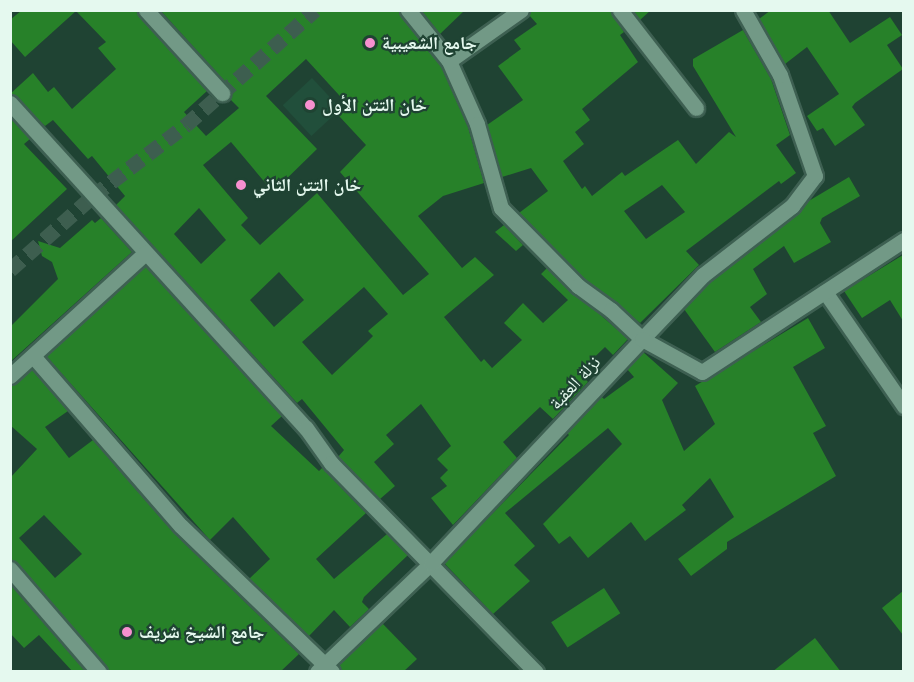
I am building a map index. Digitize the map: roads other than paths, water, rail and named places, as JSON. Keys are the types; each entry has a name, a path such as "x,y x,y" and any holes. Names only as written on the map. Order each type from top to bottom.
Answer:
{"street":[{"path":"146,10 222,93"},
{"path":"408,10 449,60 477,124 501,208 578,286 611,310 642,339 702,372 903,240"},
{"path":"449,60 521,10"},
{"path":"620,10 696,108"},
{"name":"نزلة العقبة","path":"325,669 431,562 703,275 792,207 815,176 780,75 743,10"},
{"path":"10,102 306,428 331,463 431,562 536,672"},
{"path":"10,376 145,253"},
{"path":"825,292 903,406"},
{"path":"33,356 181,526 325,669"},
{"path":"10,568 99,672"}],"tunnel":[{"path":"10,270 93,196 186,125 315,10"}],"place":[{"name":"جامع الشعيبية","path":"370,43"},
{"name":"خان التتن الأول","path":"310,105"},
{"name":"خان التتن الثاني","path":"241,185"},
{"name":"جامع الشيخ شريف","path":"127,632"}]}
